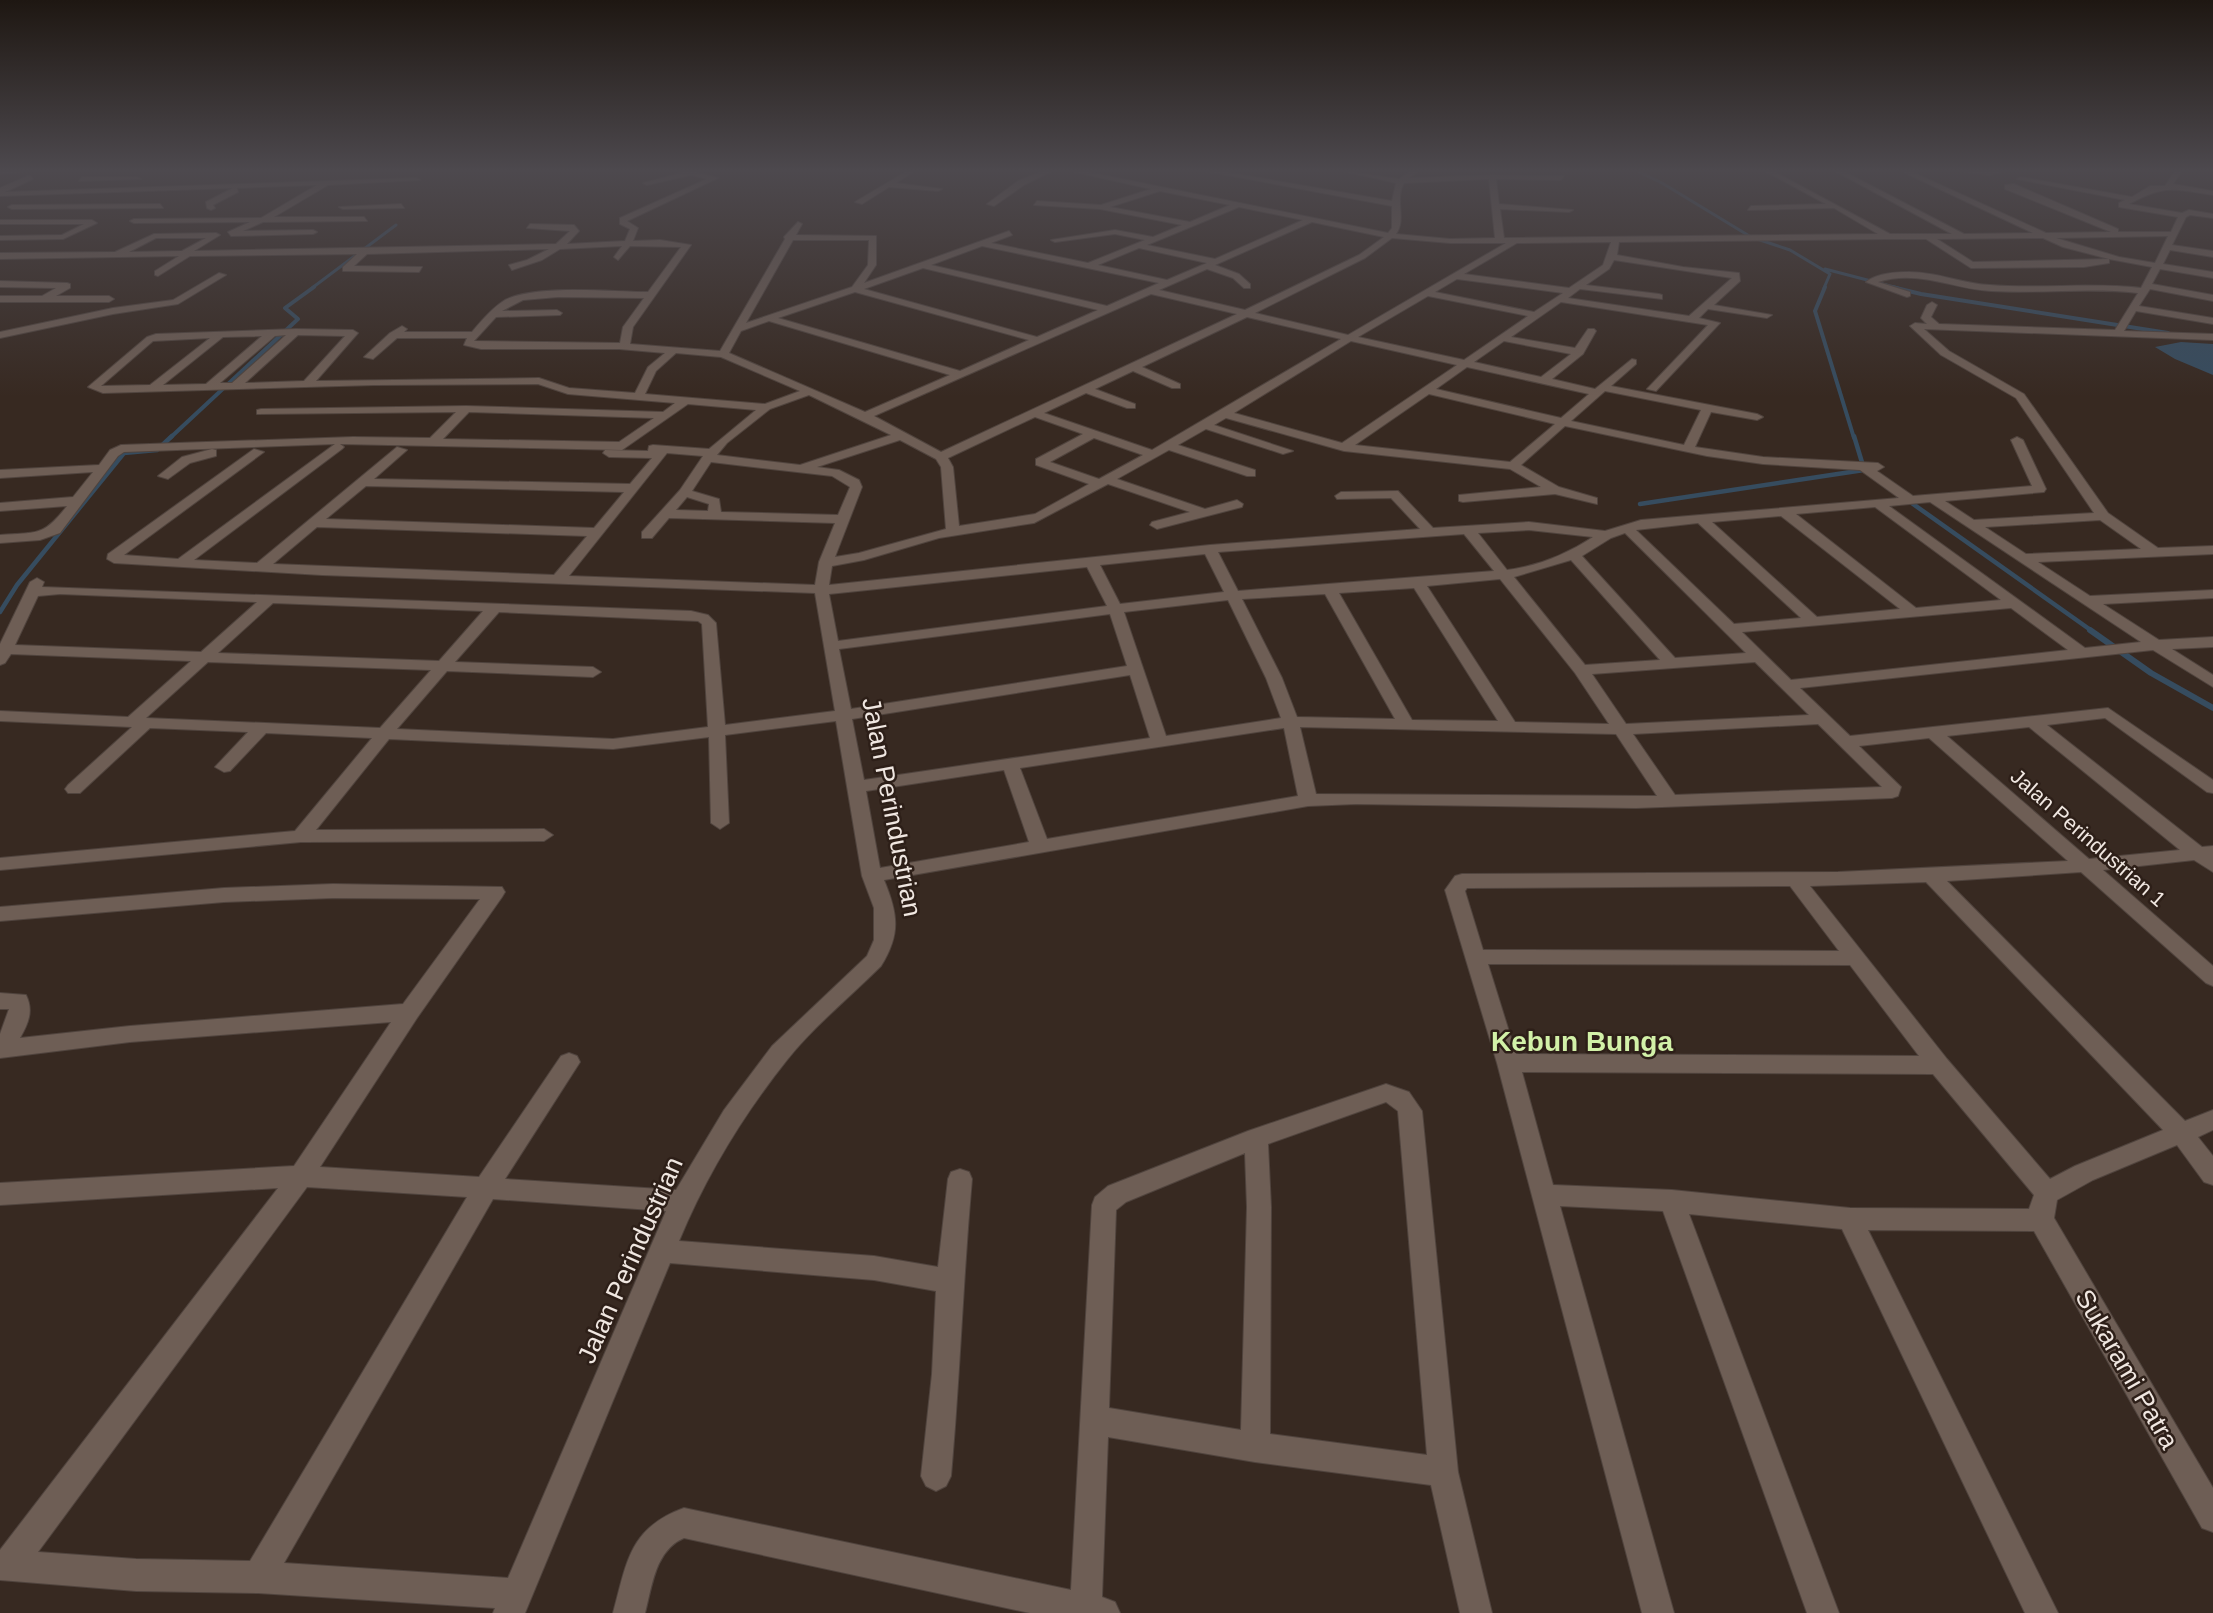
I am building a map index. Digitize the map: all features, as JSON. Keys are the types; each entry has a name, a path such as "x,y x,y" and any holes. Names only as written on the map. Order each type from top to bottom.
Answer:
{"street":[{"path":"116,255 133,246"},
{"path":"158,273 198,246"},
{"path":"0,256 554,246"},
{"path":"512,267 534,262 561,246"},
{"path":"618,257 626,246"},
{"path":"624,346 628,327 686,246"},
{"path":"723,354 740,328 783,246"},
{"path":"855,289 872,265 873,246"},
{"path":"740,328 972,246"},
{"path":"997,246 1170,283"},
{"path":"1112,246 1125,250"},
{"path":"1091,265 1133,246"},
{"path":"1141,246 1212,264 1236,276 1246,286"},
{"path":"866,416 1252,246"},
{"path":"941,457 1247,314 1377,246"},
{"path":"826,562 865,558 899,544 953,531 1019,525 1040,518 1225,414 1349,338 1507,246"},
{"path":"1344,447 1606,267 1612,257 1614,246"},
{"path":"1943,246 1971,265 2084,264 2118,259"},
{"path":"2069,246 2118,259 2213,275"},
{"path":"2121,329 2169,247 2213,254"},
{"path":"476,261 487,249"},
{"path":"364,251 346,269 419,269"},
{"path":"1612,257 1683,270 1736,275 1737,279 1693,318"},
{"path":"922,265 1110,310"},
{"path":"0,335 113,311 176,302 222,275"},
{"path":"1456,276 1659,297"},
{"path":"1907,294 1872,280 1904,276 1941,278 1967,286 2114,287 2213,298"},
{"path":"0,284 67,286 43,299"},
{"path":"855,289 1039,340"},
{"path":"1152,291 1349,338 1544,380 1757,417"},
{"path":"1427,293 1536,315"},
{"path":"652,295 522,298 510,301 468,343 474,345 624,346 723,354 866,416 941,457 947,467 953,531"},
{"path":"1559,298 1715,323 1652,389"},
{"path":"0,299 109,299"},
{"path":"1932,305 1926,318 1936,327"},
{"path":"1704,306 1767,315"},
{"path":"2133,308 2213,321"},
{"path":"495,314 557,313"},
{"path":"767,318 960,374"},
{"path":"369,357 406,326"},
{"path":"2154,552 2103,516 2019,396 1945,352 1915,327 2121,329 2176,336 2207,337"},
{"path":"1544,380 1579,352 1591,331"},
{"path":"233,386 293,332"},
{"path":"212,387 273,333"},
{"path":"307,384 352,333 164,334 150,339 93,387 103,390 539,381 550,387 568,391 766,407"},
{"path":"153,388 221,334"},
{"path":"393,335 474,335"},
{"path":"1502,338 1579,352"},
{"path":"639,396 652,369 673,351"},
{"path":"1513,466 1632,362"},
{"path":"1132,367 1176,386"},
{"path":"1084,389 1131,406"},
{"path":"1428,390 1563,423 1764,463 1865,467 1906,500"},
{"path":"647,536 684,493 723,441 766,407 809,392"},
{"path":"622,446 686,400"},
{"path":"261,412 466,409 663,415"},
{"path":"434,441 466,409"},
{"path":"1688,449 1707,409"},
{"path":"1033,413 1153,454"},
{"path":"1225,414 1344,447 1513,466 1555,490 1593,501"},
{"path":"1204,426 1287,451"},
{"path":"1094,433 1040,462 1205,513"},
{"path":"0,539 40,536 51,532 105,468 116,451 353,440 434,441 622,446 800,468 900,436"},
{"path":"830,646 1020,623 1115,608 1233,595 1418,583 1535,570 1574,555 1606,535 1641,524 2040,489 2017,440"},
{"path":"1170,446 1251,473"},
{"path":"164,476 186,460 200,455 338,447 401,450 661,452"},
{"path":"181,563 338,447"},
{"path":"261,567 401,450"},
{"path":"258,452 113,557 117,561 860,590 1210,549 1430,532 1529,526 1606,535"},
{"path":"558,580 661,452"},
{"path":"0,474 105,468"},
{"name":"Jalan Perindustrian","path":"513,1603 683,1200 732,1117 780,1052 882,951 888,934 883,900 872,876 821,590 826,562 856,487 855,483 835,473 800,468"},
{"path":"361,482 634,488"},
{"path":"1463,498 1555,490"},
{"path":"684,493 706,497 716,502 714,515"},
{"path":"1341,496 1394,495 1430,532"},
{"path":"1930,497 2213,682"},
{"path":"0,507 77,501"},
{"path":"1877,502 2017,603 2080,652"},
{"path":"1157,525 1237,504"},
{"path":"1785,512 1911,611"},
{"path":"666,514 844,519"},
{"path":"1973,524 2103,516"},
{"path":"1701,519 1812,620"},
{"path":"312,523 598,532"},
{"path":"872,876 1308,800 1356,798 1670,801 1892,792 1892,787 1627,528"},
{"path":"1469,531 1581,670 1670,801"},
{"path":"1210,549 1274,678 1291,722 1308,800"},
{"path":"2025,558 2213,550"},
{"path":"1574,555 1671,663"},
{"path":"1092,563 1115,608 1160,742"},
{"path":"1418,583 1509,726"},
{"path":"593,672 206,656 3,655 35,586 60,590 691,615 703,618 709,623 717,733 720,823"},
{"path":"1330,590 1406,724"},
{"path":"2087,600 2213,594"},
{"path":"74,789 206,656 269,598"},
{"path":"1729,629 2017,603"},
{"path":"301,836 384,734 495,607"},
{"path":"1787,685 2128,647 2213,642"},
{"path":"1581,670 1757,657"},
{"path":"0,716 613,744 717,733 844,715 1137,669"},
{"path":"1846,742 2113,714 2213,788"},
{"path":"856,787 1291,722 1623,729 1821,719"},
{"path":"2033,722 2208,858"},
{"path":"224,767 262,728"},
{"name":"Jalan Perindustrian 1","path":"1934,733 2213,978"},
{"path":"1010,764 1040,846"},
{"path":"0,864 301,836 544,835"},
{"path":"1658,1613 1508,1063 1455,890 1462,880 1796,881 2088,867 2208,858"},
{"path":"1930,874 2182,1134 2213,1175"},
{"path":"1796,881 1939,1065 2046,1193"},
{"path":"0,914 224,895 494,891 409,1012 302,1176 5,1566"},
{"path":"1474,957 1856,958"},
{"path":"0,1001 18,1001 20,1007 16,1023 1,1048"},
{"path":"1,1048 130,1034 409,1012"},
{"path":"258,1577 529,1119 568,1062"},
{"path":"1508,1063 1939,1065"},
{"path":"628,1613 647,1553 653,1542 669,1527 684,1523 1095,1611 1094,1420 1104,1204 1117,1194 1256,1138 1386,1093 1397,1095 1406,1101 1410,1111 1443,1472 1476,1613"},
{"path":"1545,1195 1672,1201 1850,1219 2041,1220 2041,1208 2046,1193 2084,1173 2213,1120"},
{"path":"1255,1447 1259,1207 1256,1138"},
{"path":"0,1194 302,1176 683,1200"},
{"path":"936,1476 960,1179"},
{"path":"1672,1201 1823,1613"},
{"path":"1850,1219 2042,1613"},
{"name":"Sukarami Patra","path":"2041,1220 2213,1517"},
{"path":"662,1251 873,1268 950,1281"},
{"path":"1094,1420 1255,1447 1443,1472"},
{"path":"5,1566 136,1575 258,1577 513,1603"}],"water":[{"path":"2181,342 2213,344 2213,375 2175,359 2155,347"}],"waterway":[{"path":"312,288 368,246"},
{"path":"1779,246 1790,250 1830,274 1824,288"},
{"path":"1825,269 1898,288"},
{"path":"170,438 298,319 285,308 314,287"},
{"path":"1825,287 1815,311 1854,438"},
{"path":"1892,287 1921,294 2168,333"},
{"path":"0,612 17,585 124,453 157,450 172,436"},
{"path":"1854,436 1864,469"},
{"path":"1640,504 1864,470"},
{"path":"1906,499 2092,631"},
{"path":"2090,630 2151,673 2213,708"}],"district":[{"name":"Kebun Bunga","path":"1582,1041"}]}
